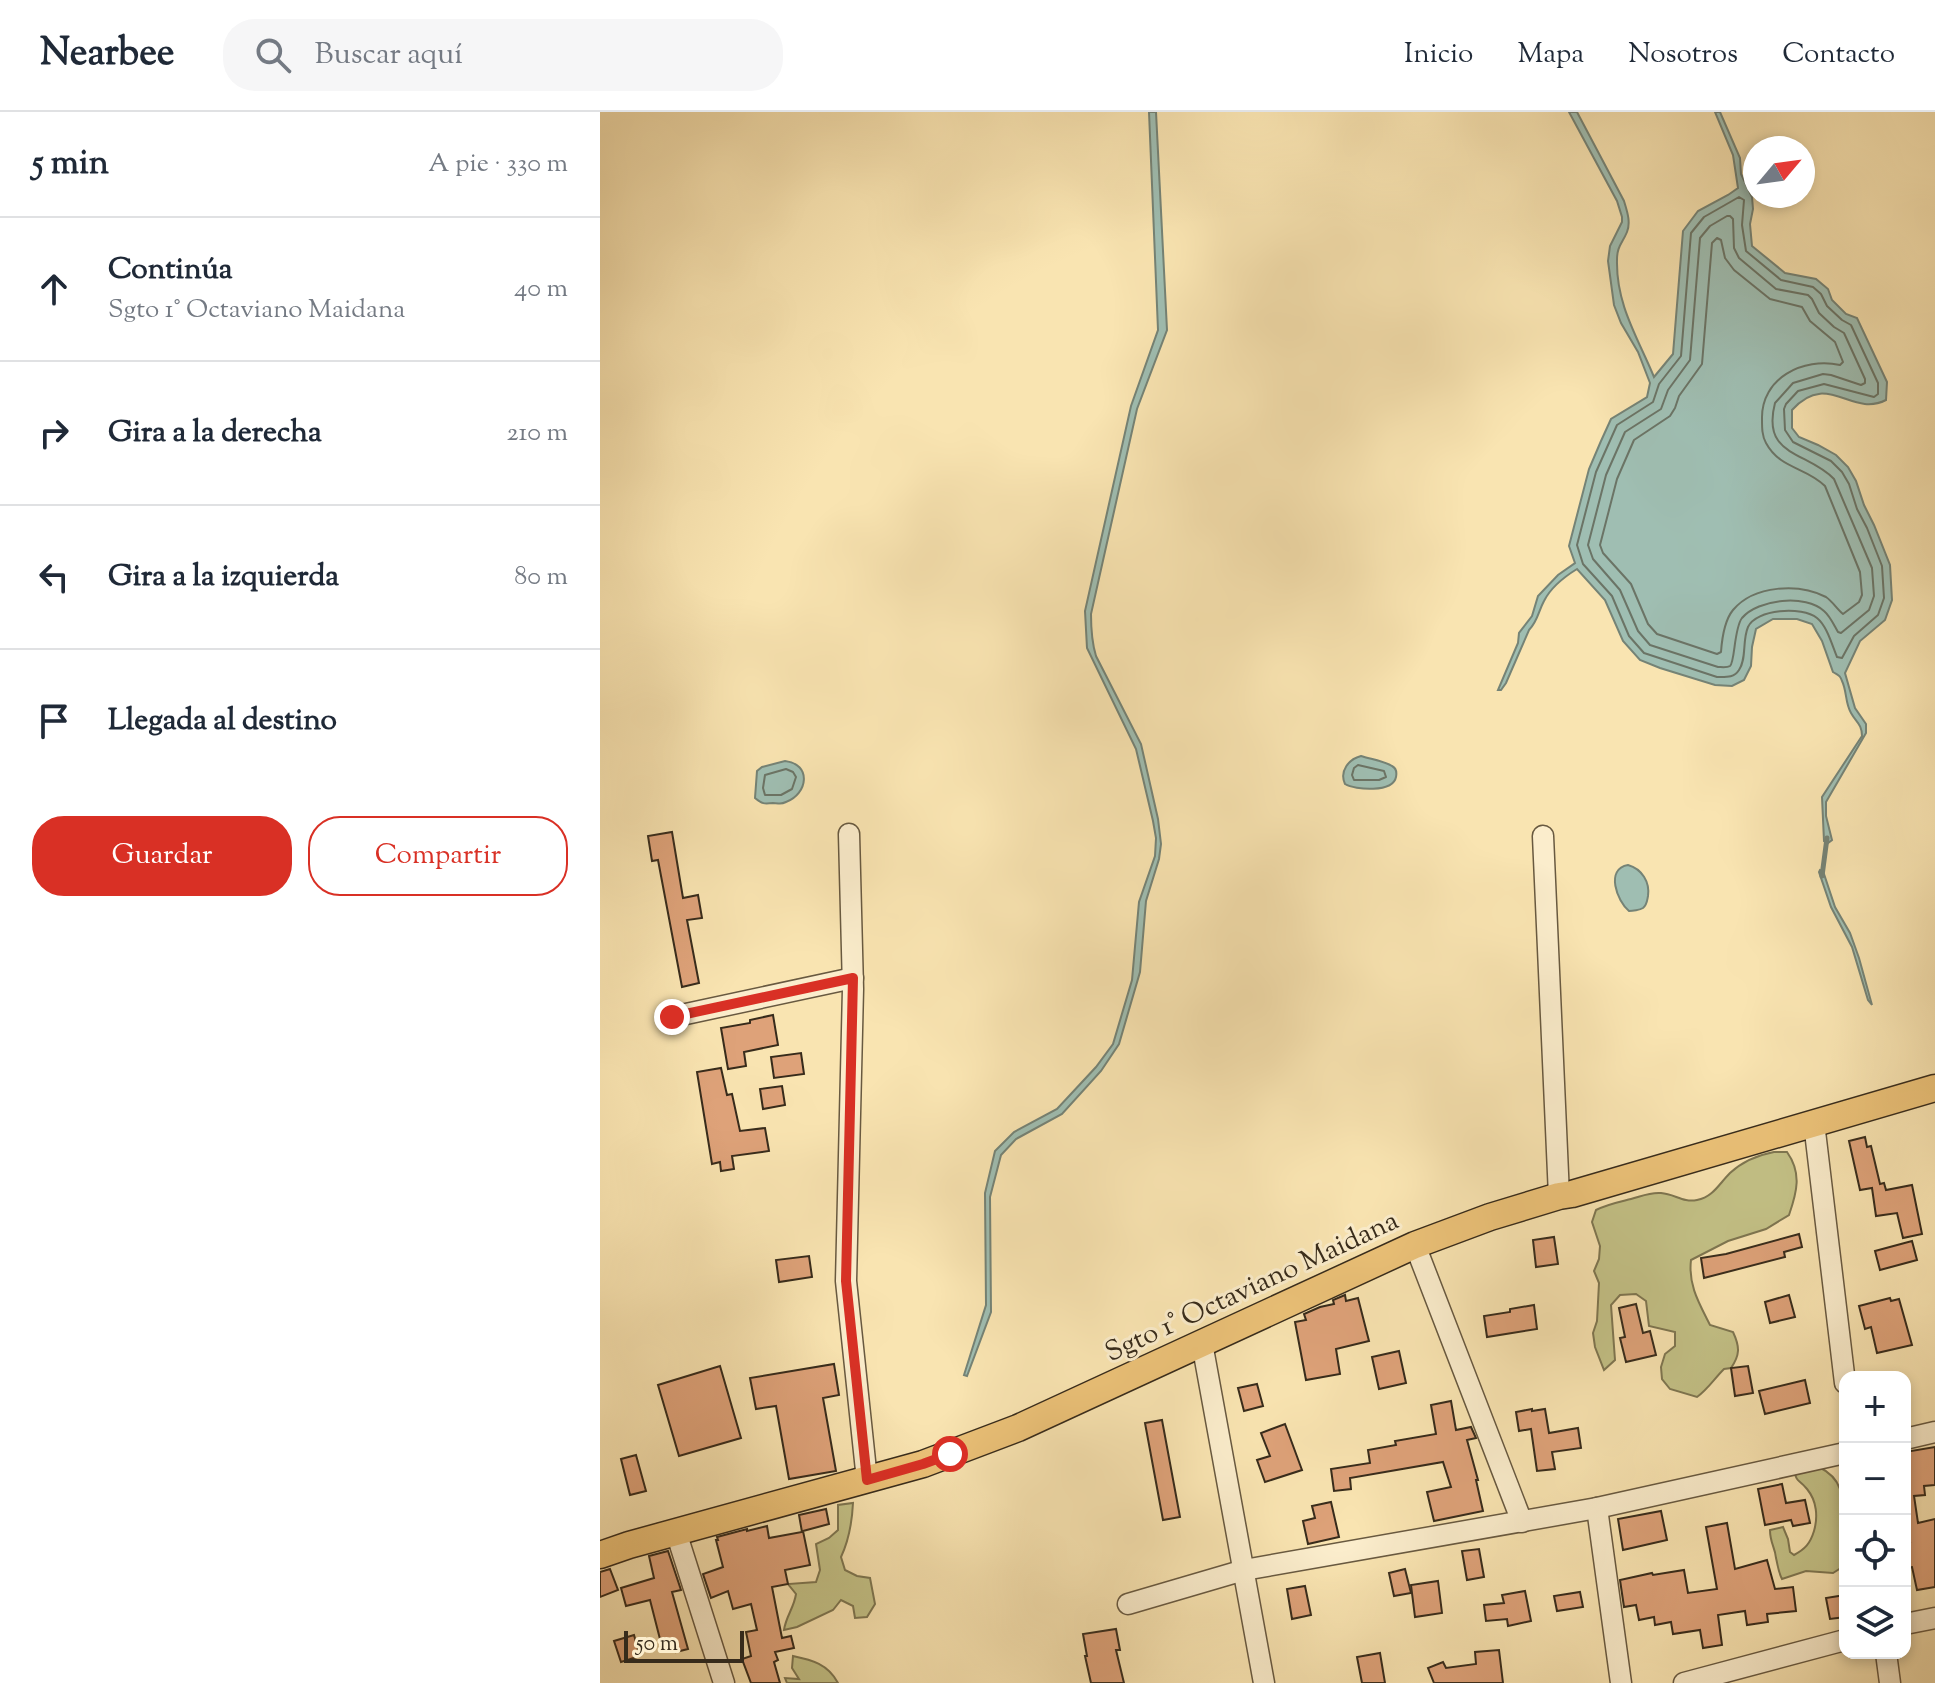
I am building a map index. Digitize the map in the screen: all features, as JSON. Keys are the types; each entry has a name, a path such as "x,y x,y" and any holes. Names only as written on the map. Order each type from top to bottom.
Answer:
{"main road":[{"name":"Sgto 1° Octaviano Maidana","path":"600,1555 923,1464 1018,1428 1415,1245 1490,1217 1935,1088"}],"street":[{"path":"849,834 853,978 846,1281 867,1480"},
{"path":"1543,836 1559,1196"},
{"path":"672,1017 853,978"},
{"path":"1814,1123 1844,1371"},
{"path":"1415,1245 1522,1522"},
{"path":"1202,1343 1264,1683"},
{"path":"1911,1438 1935,1432"},
{"path":"1128,1604 1244,1570 1597,1508 1839,1454"},
{"path":"1597,1508 1621,1683"},
{"path":"676,1532 724,1683"},
{"path":"1911,1623 1935,1618"},
{"path":"1684,1683 1839,1642"},
{"path":"1887,1659 1890,1683"}],"shaded area":[{"path":"1774,1152 1787,1152 1795,1167 1796,1190 1789,1215 1766,1229 1728,1241 1691,1260 1693,1286 1710,1325 1733,1332 1735,1337 1737,1355 1731,1368 1724,1369 1697,1397 1670,1389 1662,1379 1661,1367 1665,1354 1675,1346 1675,1332 1649,1326 1646,1301 1636,1294 1620,1295 1611,1305 1615,1360 1604,1370 1593,1333 1597,1321 1599,1283 1594,1271 1600,1246 1592,1222 1596,1210 1653,1193 1697,1200 1712,1193 1740,1166"},
{"path":"1819,1467 1829,1473 1839,1487 1839,1569 1833,1573 1806,1571 1782,1579 1770,1530 1783,1527 1790,1552 1794,1555 1807,1546 1816,1520 1813,1499 1797,1479 1793,1468"},
{"path":"853,1503 850,1531 841,1557 845,1570 870,1578 875,1604 867,1617 855,1618 853,1606 841,1600 833,1610 784,1630 796,1594 788,1584 816,1582 820,1570 816,1544 838,1530 838,1505"},
{"path":"793,1656 824,1667 838,1683 787,1683 785,1678 799,1679 792,1668"}],"water":[{"path":"1149,112 1156,112 1167,330 1137,409 1091,619 1096,656 1141,744 1158,819 1159,859 1146,901 1140,972 1119,1044 1101,1071 1062,1114 1016,1139 1001,1155 990,1197 991,1312 967,1376 964,1375 986,1305 985,1193 995,1151 1014,1132 1057,1109 1113,1044 1132,980 1139,902 1155,856 1153,821 1136,749 1087,648 1085,611 1131,406 1158,330"},
{"path":"1569,112 1577,112 1624,201 1629,224 1617,255 1620,292 1629,321 1654,377 1673,354 1683,231 1698,211 1738,188 1733,155 1715,112 1720,112 1740,158 1743,208 1753,208 1750,224 1752,246 1785,273 1816,279 1828,289 1832,300 1846,314 1857,318 1887,382 1886,400 1873,404 1817,394 1792,410 1792,428 1799,437 1836,455 1848,467 1890,565 1892,600 1885,620 1860,641 1845,673 1855,708 1866,724 1866,733 1826,802 1832,840 1828,843 1824,841 1822,797 1862,732 1849,709 1841,679 1833,672 1812,624 1797,619 1773,619 1756,629 1751,666 1744,680 1732,686 1715,685 1640,660 1623,641 1605,600 1577,569 1547,596 1506,683 1498,690 1518,643 1519,633 1532,616 1538,596 1575,563 1569,546 1589,469 1611,419 1647,397 1650,383 1614,305 1608,261 1610,246 1622,222 1617,201"},
{"path":"1361,756 1393,767 1396,777 1393,782 1373,789 1345,784 1343,775 1346,766"},
{"path":"785,761 794,763 803,773 799,793 782,803 765,803 755,798 757,771"},
{"path":"1628,865 1641,873 1648,891 1644,907 1630,911 1615,886 1617,872"},
{"path":"1820,870 1850,933 1872,1005 1852,947 1831,907"}],"building":[{"path":"672,832 683,898 698,895 702,918 687,920 699,983 682,987 658,860 652,861 648,836"},
{"path":"773,1015 778,1045 744,1052 746,1066 728,1069 721,1028"},
{"path":"801,1053 804,1074 774,1078 771,1057"},
{"path":"721,1068 727,1095 732,1094 740,1131 765,1128 769,1151 732,1156 734,1169 721,1171 720,1162 712,1164 697,1072"},
{"path":"782,1086 785,1105 763,1109 760,1089"},
{"path":"1865,1137 1867,1147 1871,1146 1880,1184 1884,1183 1886,1190 1912,1185 1922,1234 1903,1238 1897,1213 1876,1216 1872,1188 1860,1190 1849,1141"},
{"path":"1799,1234 1802,1247 1784,1252 1785,1257 1704,1278 1701,1258"},
{"path":"1554,1237 1558,1264 1536,1267 1533,1240"},
{"path":"1912,1241 1917,1260 1880,1270 1875,1251"},
{"path":"809,1256 812,1277 779,1282 776,1260"},
{"path":"1345,1295 1346,1301 1358,1298 1369,1341 1336,1349 1340,1374 1306,1380 1295,1322 1306,1320 1304,1314 1334,1304 1333,1300"},
{"path":"1789,1295 1795,1317 1770,1323 1765,1302"},
{"path":"1890,1298 1891,1301 1899,1299 1912,1345 1877,1353 1871,1327 1865,1329 1859,1306"},
{"path":"1636,1304 1643,1333 1650,1331 1656,1355 1626,1362 1620,1338 1625,1337 1619,1308"},
{"path":"1534,1305 1537,1329 1487,1337 1484,1316"},
{"path":"1399,1351 1406,1383 1379,1389 1372,1357"},
{"path":"834,1364 839,1395 823,1398 836,1471 789,1479 776,1406 756,1409 750,1378"},
{"path":"720,1366 741,1438 679,1456 658,1385"},
{"path":"1748,1366 1753,1393 1735,1396 1731,1368"},
{"path":"1805,1380 1810,1403 1765,1414 1759,1391"},
{"path":"1257,1384 1263,1406 1244,1411 1238,1388"},
{"path":"1451,1401 1456,1430 1471,1427 1476,1438 1467,1440 1483,1511 1434,1521 1427,1492 1451,1487 1443,1462 1350,1478 1351,1489 1334,1491 1331,1469 1370,1463 1368,1450 1396,1445 1395,1441 1436,1434 1431,1405"},
{"path":"1545,1409 1549,1433 1578,1428 1581,1448 1552,1452 1555,1469 1537,1471 1531,1429 1519,1431 1516,1412"},
{"path":"1162,1420 1180,1517 1163,1520 1145,1423"},
{"path":"1285,1424 1302,1470 1265,1482 1257,1460 1270,1456 1261,1433"},
{"path":"1935,1447 1935,1485 1924,1486 1925,1495 1914,1496 1918,1523 1935,1519 1935,1587 1917,1590 1911,1567 1911,1451"},
{"path":"636,1455 646,1491 630,1495 621,1459"},
{"path":"1782,1484 1786,1503 1805,1500 1810,1523 1793,1526 1791,1520 1765,1525 1758,1489"},
{"path":"1331,1502 1339,1537 1308,1544 1303,1521 1315,1518 1312,1506"},
{"path":"826,1509 829,1524 803,1531 810,1565 785,1570 788,1584 772,1587 782,1638 791,1636 794,1648 775,1652 778,1660 774,1662 780,1683 751,1683 742,1659 751,1656 746,1632 757,1630 751,1604 733,1609 728,1591 711,1598 703,1574 723,1567 717,1537 767,1526 769,1538 802,1532 799,1515"},
{"path":"1661,1511 1667,1540 1623,1550 1618,1519"},
{"path":"1727,1523 1735,1569 1767,1560 1775,1589 1793,1587 1796,1611 1767,1614 1768,1622 1747,1625 1745,1611 1718,1615 1722,1645 1703,1648 1700,1630 1673,1634 1671,1622 1655,1625 1654,1617 1639,1620 1636,1605 1624,1607 1620,1580 1652,1573 1684,1570 1688,1593 1717,1589 1706,1527"},
{"path":"1479,1549 1484,1577 1467,1580 1462,1551"},
{"path":"668,1551 681,1590 672,1592 688,1649 676,1652 673,1640 661,1643 650,1600 626,1606 621,1588 654,1578 649,1556"},
{"path":"610,1569 618,1590 600,1597 600,1572"},
{"path":"1405,1569 1411,1593 1394,1596 1389,1573"},
{"path":"1438,1581 1442,1613 1415,1617 1411,1585"},
{"path":"1305,1586 1311,1615 1292,1619 1287,1589"},
{"path":"1525,1591 1531,1621 1508,1626 1507,1619 1486,1621 1484,1605 1504,1603 1502,1595"},
{"path":"1580,1592 1583,1607 1557,1611 1554,1596"},
{"path":"1839,1596 1839,1618 1830,1619 1826,1598"},
{"path":"1116,1629 1120,1650 1116,1650 1124,1683 1091,1683 1083,1634"},
{"path":"634,1635 640,1656 621,1662 614,1641"},
{"path":"1499,1650 1503,1683 1434,1683 1428,1668 1443,1662 1446,1668 1476,1664 1475,1652"},
{"path":"1380,1653 1385,1683 1362,1683 1357,1657"}],"waterway":[{"path":"1822,876 1827,838"}],"route":[{"path":"672,1017 853,978 846,1281 867,1480 950,1454"}]}
